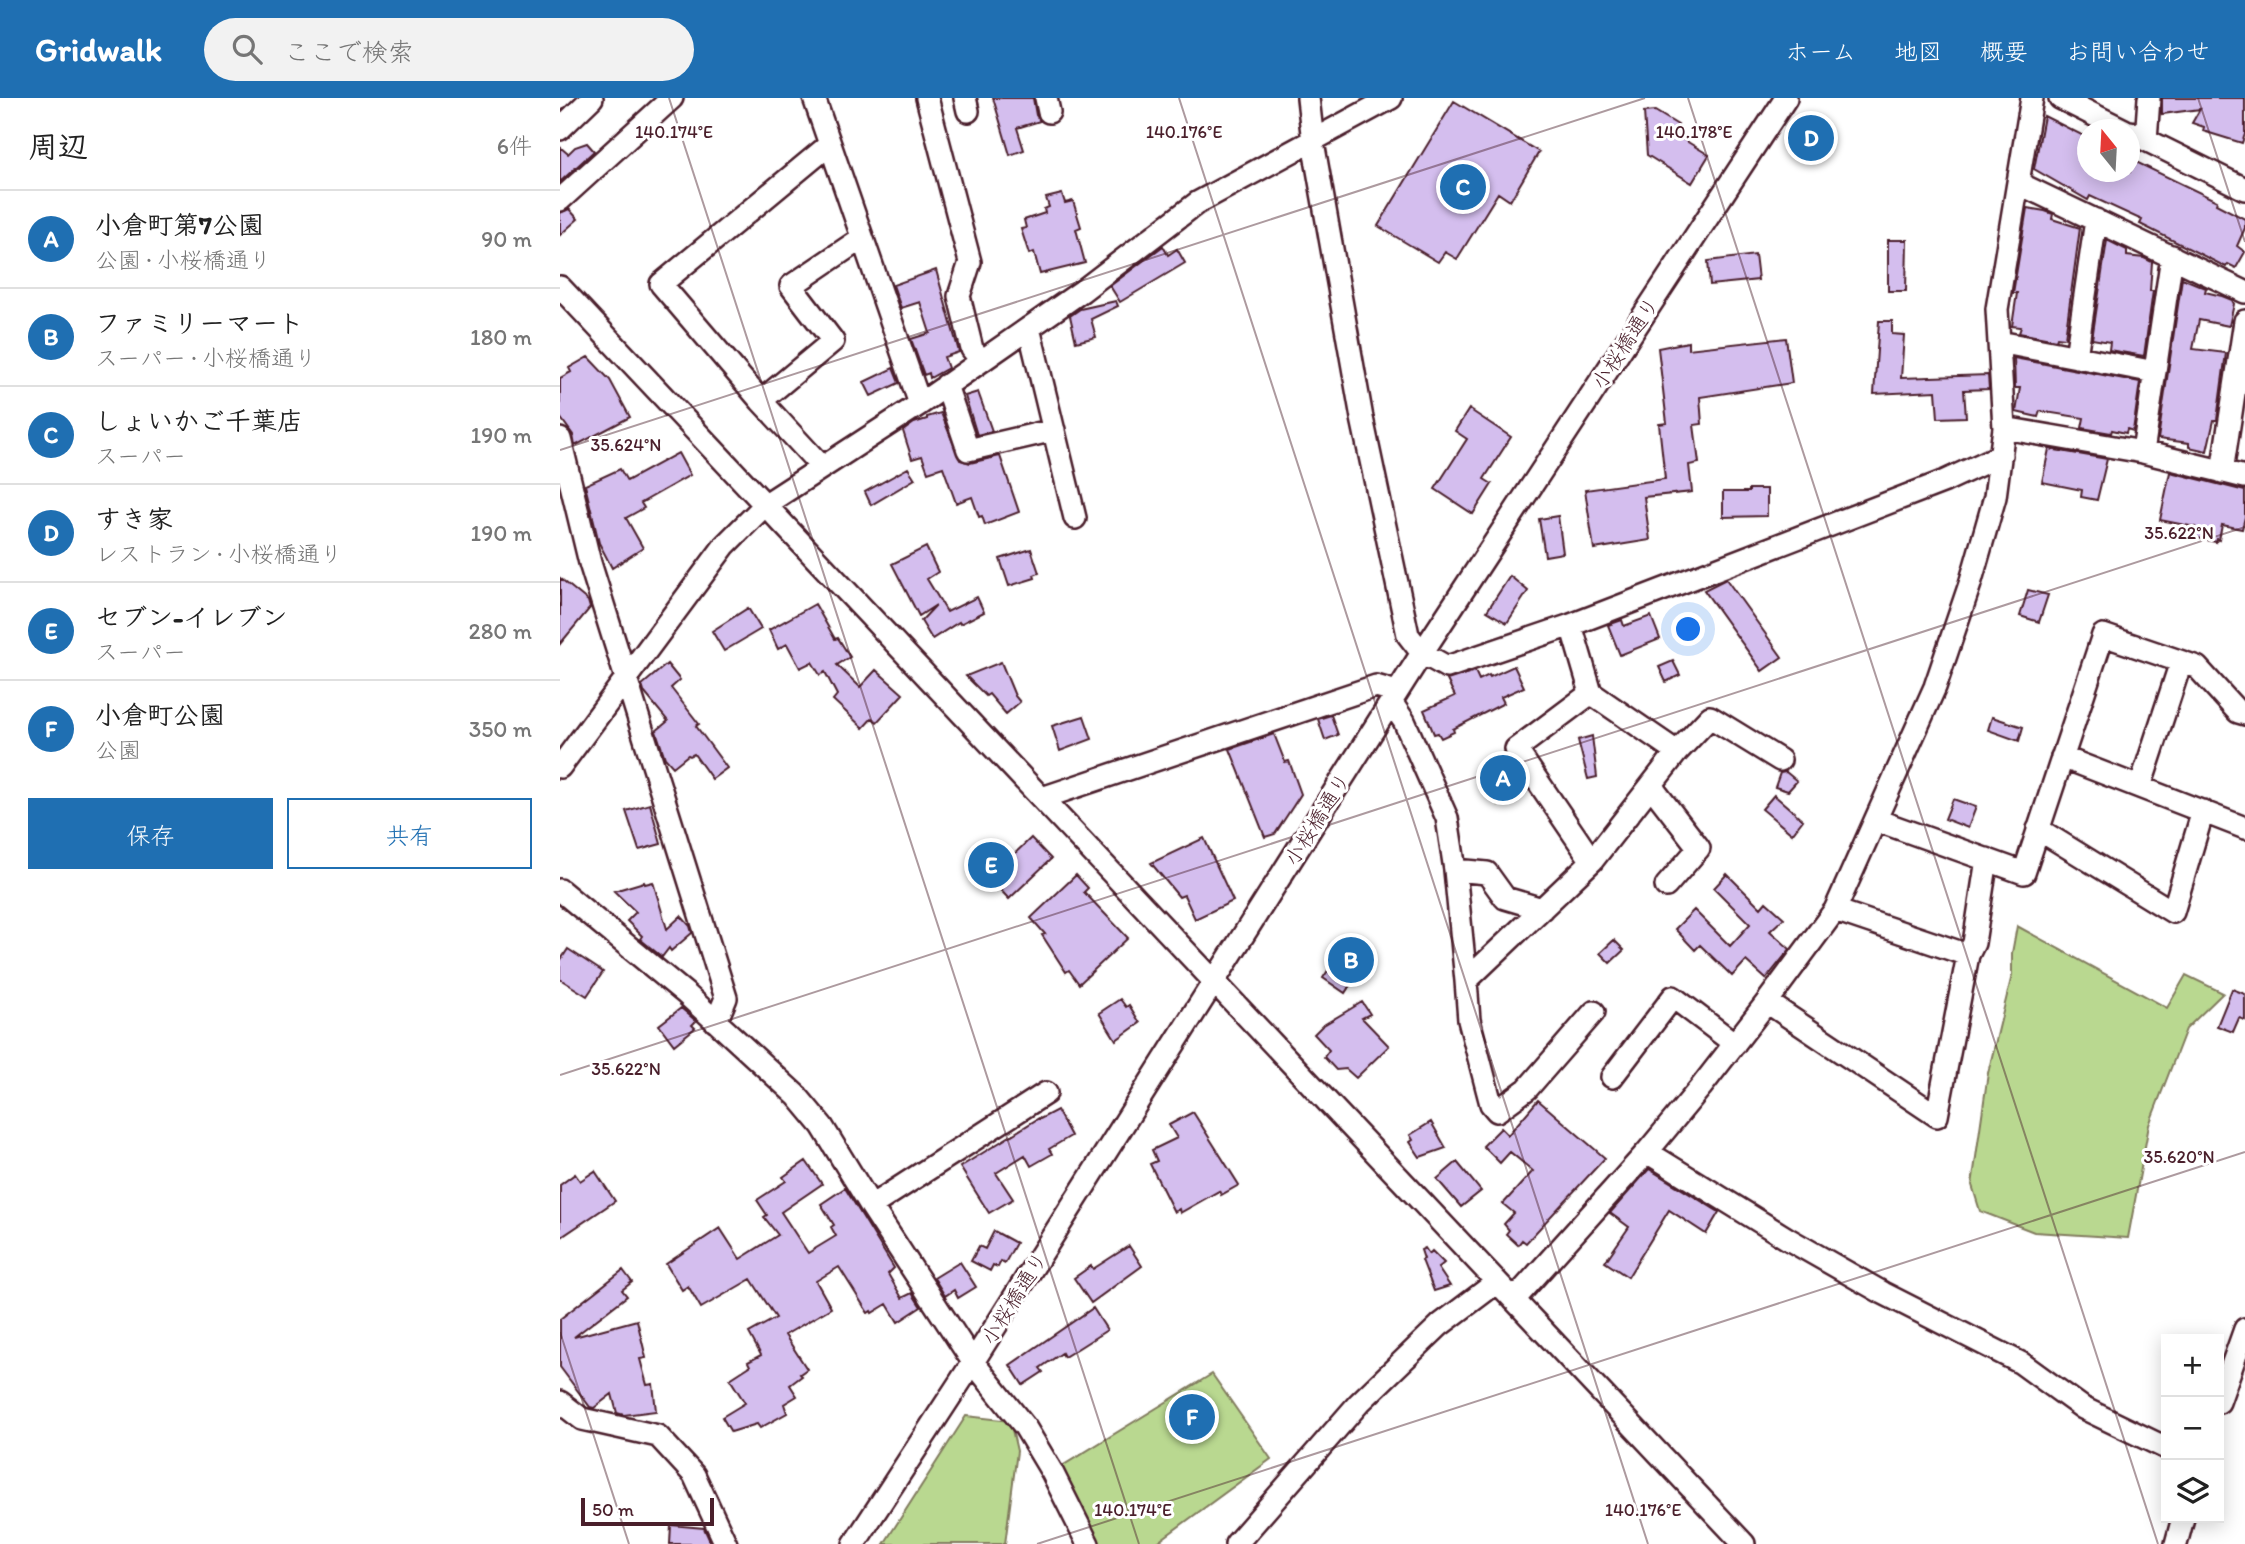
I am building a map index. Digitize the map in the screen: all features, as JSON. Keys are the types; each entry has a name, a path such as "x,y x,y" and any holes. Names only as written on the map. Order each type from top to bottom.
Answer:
{"street":[{"path":"561,127 593,98"},
{"path":"560,200 672,98"},
{"path":"814,98 920,404"},
{"path":"926,98 970,262 959,296 972,349 982,360"},
{"path":"1308,98 1313,142 1362,418 1408,635 1422,653 1447,667 1571,625 1945,481 2001,455"},
{"path":"560,767 725,545 766,504 920,404 1082,291 1197,203 1391,98"},
{"name":"小桜橋通り","path":"855,1544 1422,653 1786,98"},
{"path":"1514,1300 1647,1153 1767,1003 1835,910 1935,687 1970,584 1995,497 2004,428 1997,309 2032,98"},
{"path":"2060,98 2102,119"},
{"path":"2140,129 2149,98"},
{"path":"2140,137 2239,181"},
{"path":"822,467 761,401 661,284 829,145"},
{"path":"2018,183 2245,292"},
{"path":"2076,357 2096,220"},
{"path":"761,401 833,341 791,286 862,238"},
{"path":"2143,452 2172,256"},
{"path":"560,288 1744,1544"},
{"path":"2222,472 2245,321"},
{"path":"1029,328 1075,518"},
{"path":"1999,342 2155,372"},
{"path":"946,385 968,450 1054,430"},
{"path":"2004,428 2143,452 2245,477"},
{"path":"560,439 590,563 726,998 716,1022"},
{"path":"1571,625 1591,693 1677,752"},
{"path":"1876,820 2024,873 2103,635 2197,667 2238,712 2245,714"},
{"path":"2140,787 2181,662"},
{"path":"1042,798 1376,686 1394,697 1447,818 1455,870 1469,1020 1491,1104 1497,1111 1527,1090 1594,1012"},
{"path":"1591,693 1516,749 1592,862"},
{"path":"1466,981 1592,862 1677,752 1710,717 1780,760"},
{"path":"2062,757 2245,828"},
{"path":"1651,786 1699,848 1667,886"},
{"path":"2038,829 2173,912 2203,811"},
{"path":"1767,1003 1937,1116 1969,956 1974,943 1987,859"},
{"path":"1455,870 1487,873 1505,898 1542,909"},
{"path":"560,890 686,994 797,1096 822,1126 973,1362 1025,1427 1052,1472 1088,1544"},
{"path":"1835,910 1969,956"},
{"path":"1612,1077 1673,997 1735,1044"},
{"path":"871,1206 1046,1093"},
{"path":"1647,1153 1847,1273 2021,1363 2083,1408 2161,1446"},
{"path":"1236,1544 1359,1403 1440,1325 1497,1282"},
{"path":"2221,1397 2245,1329"},
{"path":"560,1402 582,1419 657,1436 694,1475 726,1544"},
{"path":"2176,1544 2182,1523"}],"green space":[{"path":"1508,750 1530,785 1498,805 1476,771"},
{"path":"2017,926 2167,1008 2186,975 2223,993 2186,1029 2149,1125 2128,1238 2034,1232 1980,1211 1972,1185 1988,1073 2012,975 2012,953"},
{"path":"1212,1374 1271,1459 1155,1544 1096,1544 1059,1468"},
{"path":"966,1416 1010,1421 1017,1451 1005,1544 884,1544"}],"building":[{"path":"993,98 1033,98 1040,121 1017,128 1024,150 1010,155"},
{"path":"2162,98 2245,98 2245,134 2242,143 2203,131 2204,127 2192,123 2200,109 2162,114"},
{"path":"1454,101 1539,152 1510,201 1498,193 1457,259 1445,252 1438,262 1378,226"},
{"path":"1655,111 1678,125 1673,133 1709,155 1692,183 1647,155 1644,112"},
{"path":"2044,116 2077,132 2077,182 2140,182 2140,164 2217,201 2216,204 2245,219 2245,228 2237,246 2245,252 2236,268 2228,264 2226,267 2140,224 2142,220 2090,196 2088,200 2034,169"},
{"path":"587,143 594,151 560,182 560,147 568,154 575,147"},
{"path":"1062,194 1065,203 1073,201 1081,227 1076,229 1085,263 1040,274 1034,252 1029,254 1021,229 1026,228 1024,220 1045,213 1044,209 1049,207 1046,198"},
{"path":"2027,208 2053,214 2052,219 2080,228 2065,338 2057,337 2056,340 2019,333 2021,327 2012,326 2017,293 2013,293"},
{"path":"569,209 578,219 560,235 560,213"},
{"path":"1888,240 1907,240 1906,291 1888,291"},
{"path":"2107,240 2127,250 2127,256 2152,262 2150,291 2153,291 2144,356 2109,350 2110,342 2092,339"},
{"path":"1163,246 1168,255 1177,249 1185,263 1120,302 1110,286"},
{"path":"1755,255 1758,280 1710,285 1708,261"},
{"path":"936,270 959,352 944,357 948,368 930,378 929,373 924,375 911,339 930,333 920,302 901,308 893,285"},
{"path":"2182,278 2206,288 2205,292 2232,300 2234,304 2229,326 2199,320 2193,349 2226,353 2217,420 2214,420 2207,451 2189,447 2189,443 2158,439"},
{"path":"1116,301 1118,306 1091,319 1096,337 1076,342 1070,316 1080,309"},
{"path":"1879,321 1892,321 1892,334 1904,335 1901,378 1988,375 1989,389 1964,390 1966,417 1938,418 1936,391 1874,394"},
{"path":"1786,338 1792,383 1700,397 1702,424 1694,425 1699,463 1689,465 1692,492 1644,497 1650,540 1594,549 1585,490 1665,479 1659,424 1667,423 1658,348 1688,342 1688,349"},
{"path":"588,357 610,380 630,417 575,446 573,435 560,417 560,378 571,372 569,368"},
{"path":"2014,358 2140,382 2133,431 2127,429 2126,433 2112,430 2111,433 2082,428 2084,418 2040,411 2038,417 2016,412 2020,388 2015,388"},
{"path":"893,368 899,383 871,396 864,382"},
{"path":"978,392 992,431 977,435 965,396"},
{"path":"1469,409 1511,437 1484,479 1492,484 1473,514 1435,489 1467,439 1455,431"},
{"path":"941,413 960,460 970,463 1000,456 1019,512 985,525 972,497 956,503 943,467 928,472 922,456 912,459 903,431 914,423"},
{"path":"2049,449 2107,459 2097,500 2081,497 2082,490 2042,482"},
{"path":"678,453 690,475 641,503 644,508 626,518 643,548 612,568 599,543 585,485 620,469 627,481"},
{"path":"908,468 915,479 871,505 865,492"},
{"path":"2170,472 2245,491 2242,529 2222,525 2219,540 2216,542 2193,537 2195,527 2160,520"},
{"path":"1749,489 1767,489 1767,516 1723,517 1723,492 1749,492"},
{"path":"1558,516 1563,553 1545,556 1539,519"},
{"path":"926,547 938,572 927,579 947,612 977,597 984,612 960,624 959,622 932,639 921,621 936,605 919,616 892,564"},
{"path":"1031,549 1039,573 1034,575 1035,578 1009,586 1000,559"},
{"path":"1510,576 1528,591 1507,623 1487,611"},
{"path":"560,578 588,601 590,608 560,644"},
{"path":"1726,579 1782,657 1762,671 1704,590"},
{"path":"2028,590 2048,595 2039,622 2020,616"},
{"path":"815,604 835,639 838,638 850,657 837,665 860,687 876,670 903,694 877,722 872,718 863,728 833,700 837,695 825,672 820,675 812,662 800,668 787,644 778,649 769,630"},
{"path":"748,608 761,629 724,651 712,631"},
{"path":"1651,616 1660,639 1620,655 1608,625 1622,620 1624,626"},
{"path":"1673,661 1680,675 1666,682 1659,667"},
{"path":"1001,662 1020,702 1006,714 989,694 986,696 966,676"},
{"path":"667,664 680,680 671,688 699,724 696,726 727,768 712,779 694,754 688,755 673,767 665,758 656,731 668,721 644,692 642,685"},
{"path":"1514,666 1524,687 1501,697 1504,703 1453,729 1454,732 1441,738 1438,733 1434,734 1424,710 1455,696 1447,680 1475,671 1479,680"},
{"path":"1331,715 1338,735 1325,740 1318,719"},
{"path":"1084,716 1092,739 1060,751 1052,726"},
{"path":"1992,717 2023,727 2019,741 1988,730"},
{"path":"1274,734 1285,762 1289,761 1301,794 1275,834 1265,837 1230,749"},
{"path":"1592,736 1597,777 1588,779 1578,740"},
{"path":"1786,772 1797,781 1788,791 1775,787 1780,773"},
{"path":"1774,795 1803,820 1792,834 1762,809"},
{"path":"1953,799 1976,807 1968,828 1945,819"},
{"path":"650,804 661,844 639,850 626,811"},
{"path":"1031,838 1051,859 1009,899 989,878"},
{"path":"1204,838 1233,901 1195,919 1184,895 1179,897 1151,863"},
{"path":"1727,874 1761,908 1766,902 1784,918 1770,931 1790,949 1766,979 1746,961 1732,976 1700,945 1695,950 1675,929 1694,910 1730,946 1750,924 1714,888"},
{"path":"1076,875 1088,888 1084,892 1128,938 1079,984 1069,970 1066,972 1042,935 1045,934 1031,918"},
{"path":"653,882 667,929 681,916 690,926 692,933 671,951 669,948 662,957 640,939 642,936 627,921 636,912 614,891"},
{"path":"1351,936 1373,950 1345,993 1323,978"},
{"path":"1614,940 1624,950 1610,963 1600,953"},
{"path":"568,949 603,972 587,996 560,979 560,961"},
{"path":"2232,989 2245,994 2245,1020 2239,1018 2233,1032 2217,1026"},
{"path":"1120,999 1126,1007 1129,1005 1140,1023 1116,1040 1099,1013"},
{"path":"1362,1002 1370,1014 1362,1018 1389,1046 1356,1078 1346,1069 1336,1070 1324,1057 1329,1050 1314,1034 1322,1026"},
{"path":"681,1008 696,1021 692,1025 695,1028 674,1045 659,1025"},
{"path":"1538,1100 1605,1158 1526,1243 1522,1240 1518,1245 1506,1234 1509,1230 1504,1224 1514,1213 1503,1204 1533,1171 1510,1152 1500,1163 1483,1146 1501,1128 1508,1135"},
{"path":"1057,1110 1071,1136 1049,1149 1052,1154 1031,1166 1025,1155 996,1173 1013,1199 989,1213 960,1167 1039,1118"},
{"path":"1193,1112 1239,1185 1221,1195 1219,1191 1180,1213 1179,1209 1174,1212 1150,1164 1157,1161 1152,1150 1177,1138 1169,1125"},
{"path":"1431,1122 1446,1148 1420,1157 1410,1142 1413,1140 1410,1135"},
{"path":"806,1161 822,1184 781,1212 808,1253 836,1236 831,1227 834,1225 821,1204 845,1188 894,1268 888,1274 902,1298 912,1293 921,1307 898,1322 887,1304 868,1313 839,1267 816,1281 831,1308 785,1335 807,1369 790,1385 797,1396 784,1404 787,1413 760,1428 757,1424 731,1432 722,1417 745,1403 730,1379 750,1366 748,1362 761,1355 749,1333 776,1318 751,1279 701,1308 688,1286 682,1290 666,1264 720,1228 740,1259 778,1235 764,1217 767,1215 757,1200 786,1181 783,1177"},
{"path":"1457,1162 1481,1191 1461,1207 1437,1179"},
{"path":"1649,1169 1719,1212 1706,1234 1669,1210 1628,1277 1605,1262 1629,1227 1610,1213"},
{"path":"595,1171 615,1201 560,1238 560,1185 575,1174 580,1181"},
{"path":"994,1231 1016,1243 1005,1263 1001,1261 998,1267 993,1265 990,1271 971,1261 979,1246 985,1249"},
{"path":"1129,1246 1142,1266 1091,1303 1074,1278"},
{"path":"1425,1248 1429,1254 1432,1251 1444,1263 1438,1268 1450,1286 1434,1291 1422,1260 1421,1250"},
{"path":"960,1262 976,1287 958,1298 954,1290 945,1296 934,1278"},
{"path":"623,1270 632,1282 622,1290 627,1296 574,1337 637,1320 646,1358 640,1359 647,1385 653,1384 656,1411 624,1415 617,1413 612,1394 594,1408 590,1407 560,1367 560,1319"},
{"path":"1093,1308 1107,1330 1064,1357 1062,1353 1040,1368 1043,1372 1023,1385 1010,1365"},
{"path":"671,1525 704,1528 709,1544 670,1544"}],"place":[{"name":"すき家","path":"1811,138"},
{"name":"しょいかご千葉店","path":"1463,187"},
{"name":"小倉町第7公園","path":"1503,778"},
{"name":"セブン-イレブン","path":"991,865"},
{"name":"ファミリーマート","path":"1351,960"},
{"name":"小倉町公園","path":"1192,1417"}]}
